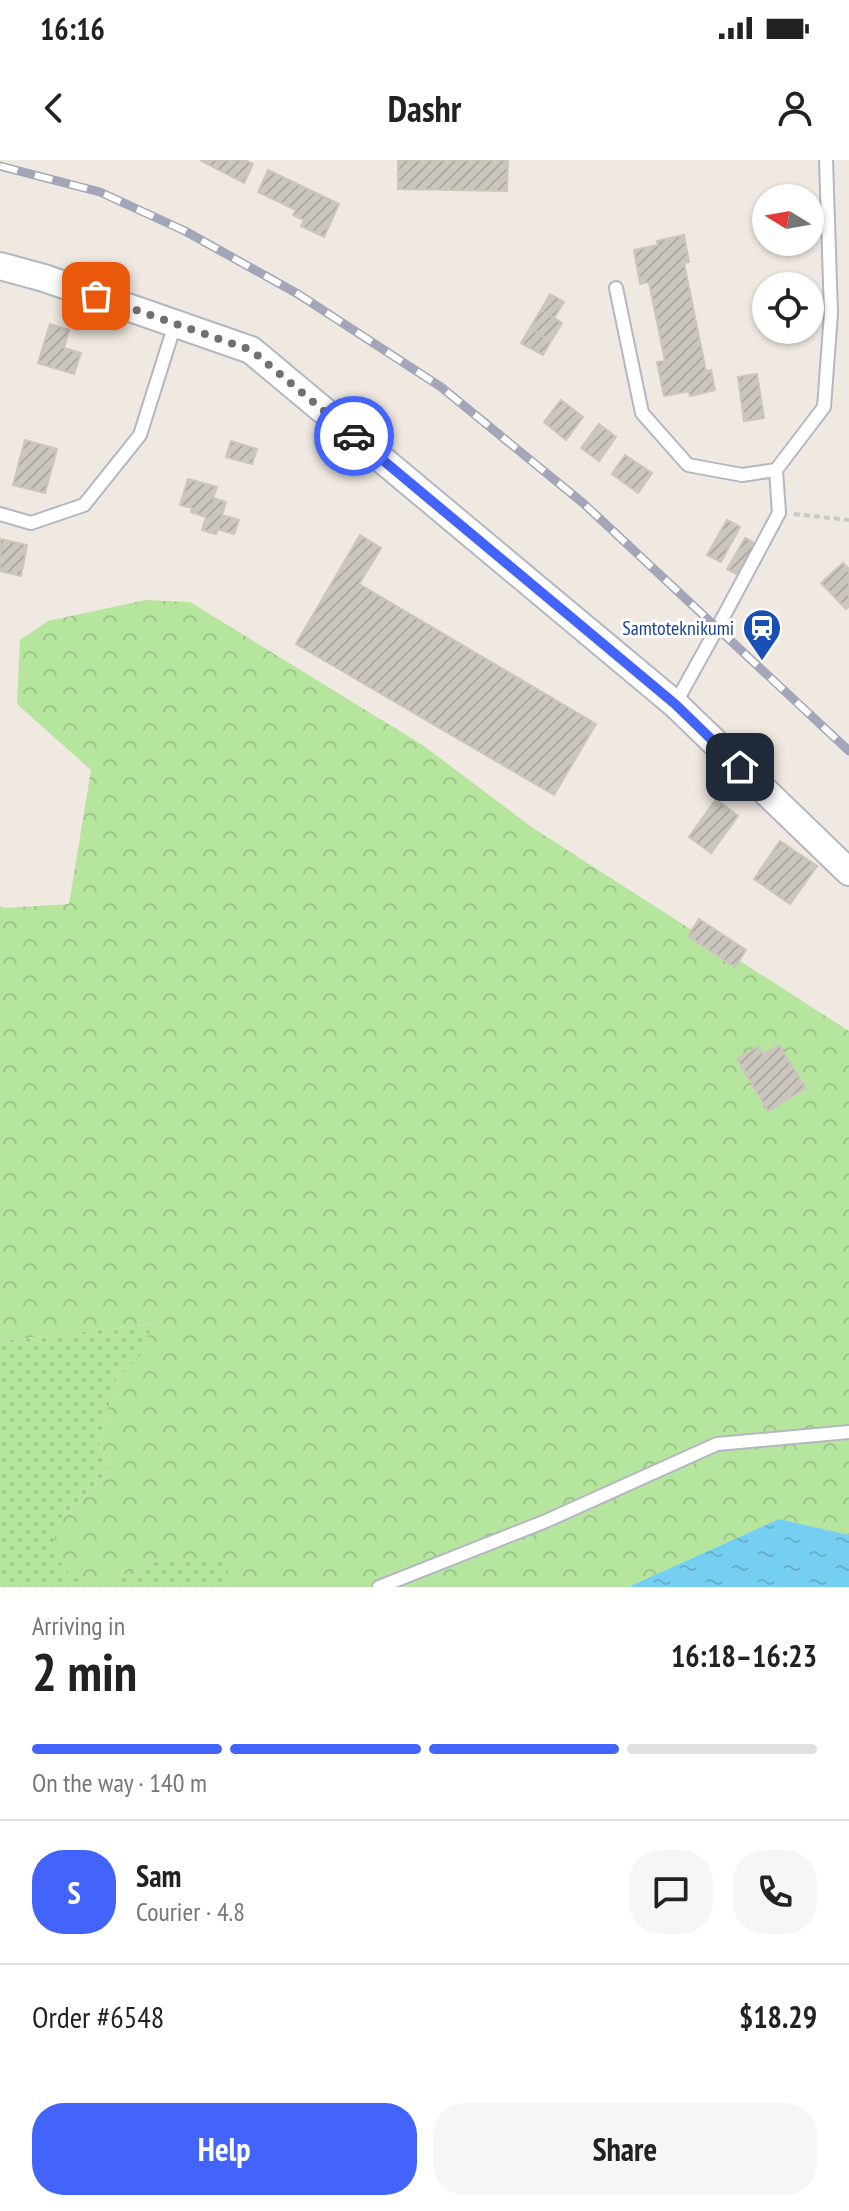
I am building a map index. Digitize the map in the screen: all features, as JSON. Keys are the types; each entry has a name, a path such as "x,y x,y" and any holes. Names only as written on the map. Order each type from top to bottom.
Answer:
{"street":[{"path":"0,266 44,278 251,350 675,704 849,872"}],"lane":[{"path":"675,704 779,513 776,470 824,407 831,313 826,160"},
{"path":"616,288 642,413 688,465 742,475 776,470"},
{"path":"0,514 31,523 84,505 140,435 175,324"},
{"path":"379,1587 546,1521 717,1444 849,1432"}],"path":[{"path":"779,513 849,520"}],"green space":[{"path":"145,600 190,602 424,746 533,828 849,1031 849,1535 779,1519 628,1587 228,1587 228,1559 161,1559 101,1584 71,1577 51,1550 60,1520 109,1473 99,1442 116,1379 141,1355 153,1324 0,1341 0,906 69,904 91,770 17,704 20,640 48,621"},
{"path":"154,1324 141,1355 116,1379 99,1442 109,1473 60,1520 101,1584 161,1559 228,1559 228,1587 0,1587 0,1341"}],"water":[{"path":"779,1519 849,1535 849,1587 628,1587"}],"building":[{"path":"200,160 245,160 253,164 244,183"},
{"path":"398,160 508,160 507,191 398,189"},
{"path":"268,170 339,204 324,237 301,226 304,220 293,215 296,210 258,192"},
{"path":"684,235 689,262 684,263 706,371 711,370 715,390 690,396 689,391 664,396 657,362 665,361 649,282 640,284 634,250"},
{"path":"550,294 564,302 554,318 541,310"},
{"path":"541,310 562,323 551,341 530,328"},
{"path":"50,324 69,330 64,348 81,353 74,374 38,363"},
{"path":"530,328 551,341 543,355 521,343"},
{"path":"757,374 764,418 744,421 738,377"},
{"path":"561,400 583,417 566,440 544,422"},
{"path":"599,424 616,437 599,461 581,448"},
{"path":"25,440 57,449 45,493 13,485"},
{"path":"231,441 257,449 252,464 226,457"},
{"path":"625,455 652,473 638,493 612,474"},
{"path":"188,479 217,487 213,498 226,502 222,515 239,520 234,534 218,529 216,534 202,530 206,517 180,505"},
{"path":"727,520 740,527 721,562 707,555"},
{"path":"360,535 381,548 359,584 596,724 554,795 296,644"},
{"path":"745,538 758,545 740,576 727,569"},
{"path":"0,539 27,545 21,576 0,571"},
{"path":"843,563 849,569 849,606 846,609 821,583"},
{"path":"716,799 738,816 711,853 689,837"},
{"path":"780,841 817,866 790,904 754,879"},
{"path":"699,919 746,950 735,967 688,936"},
{"path":"779,1045 806,1088 768,1111 737,1059 759,1046 763,1054"}],"railway":[{"path":"0,166 100,192 185,231 298,294 441,387 583,503 849,751"}],"way so far":[{"path":"96,296 251,350 354,436"}],"place":[{"name":"Samtoteknikumi","path":"762,662"}],"route":[{"path":"354,436 675,704 740,767"}]}
